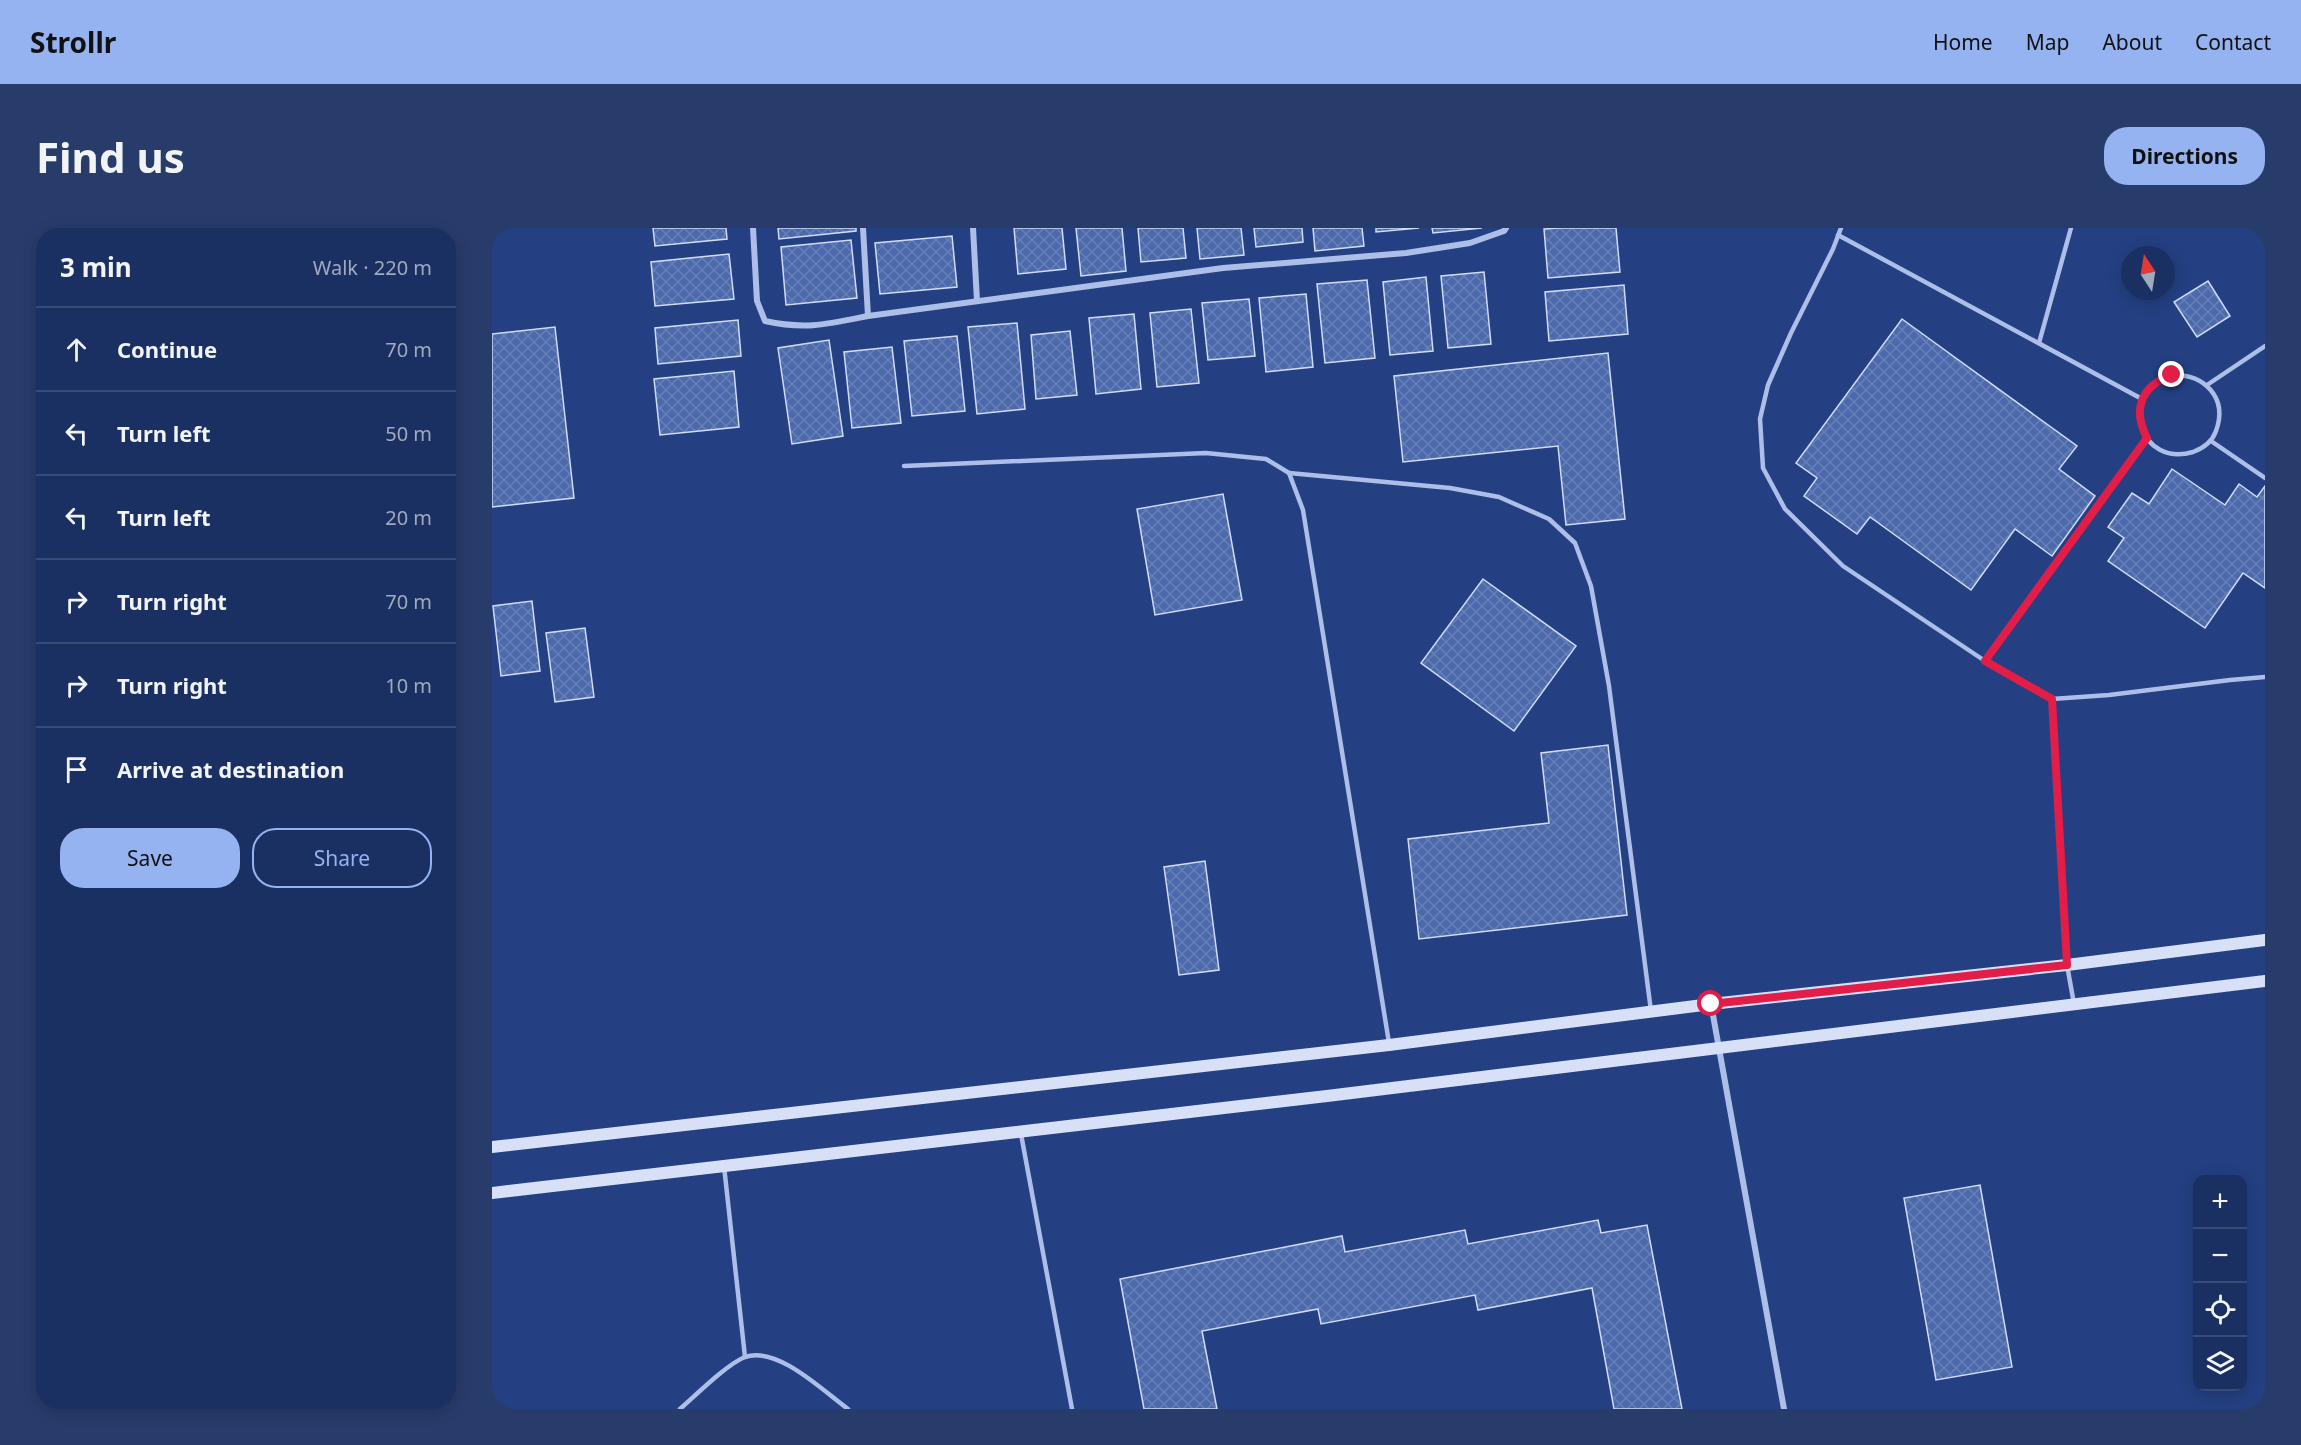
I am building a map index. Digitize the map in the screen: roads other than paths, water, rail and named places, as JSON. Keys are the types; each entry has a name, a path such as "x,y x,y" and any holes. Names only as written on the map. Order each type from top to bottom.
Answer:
{"street":[{"path":"753,228 757,301 765,321 788,326 814,327 868,316 1223,268 1406,253 1470,243 1504,231 1506,228"},
{"path":"863,228 868,316"},
{"path":"973,228 977,301"},
{"path":"492,1147 1389,1045 1711,1004 2067,965 2265,939"},
{"path":"492,1193 1020,1132 2265,981"},
{"path":"1711,1004 1784,1409"}],"lane":[{"path":"1841,228 1768,385 1760,418 1763,468 1785,509 1843,566 1985,661 2052,699 2109,695 2265,677"},
{"path":"2039,343 2071,228"},
{"path":"1838,235 2142,399"},
{"path":"2207,385 2265,346"},
{"path":"2172,375 2191,376 2207,385 2219,408 2219,420 2211,441 2197,450 2183,454 2170,453 2157,448 2140,426 2139,412 2142,399 2150,387 2160,379 2172,375"},
{"path":"1985,661 2147,438"},
{"path":"2211,441 2265,478"},
{"path":"904,466 1206,453 1266,459 1289,473 1450,488 1499,497 1549,519 1575,543 1591,586 1609,686 1651,1012"},
{"path":"1289,473 1303,510 1389,1045"},
{"path":"2052,699 2067,965 2074,1004"},
{"path":"1020,1132 1072,1409"},
{"path":"724,1166 744,1357"},
{"path":"680,1409 718,1375 744,1357 765,1355 782,1360 848,1409"}]}
